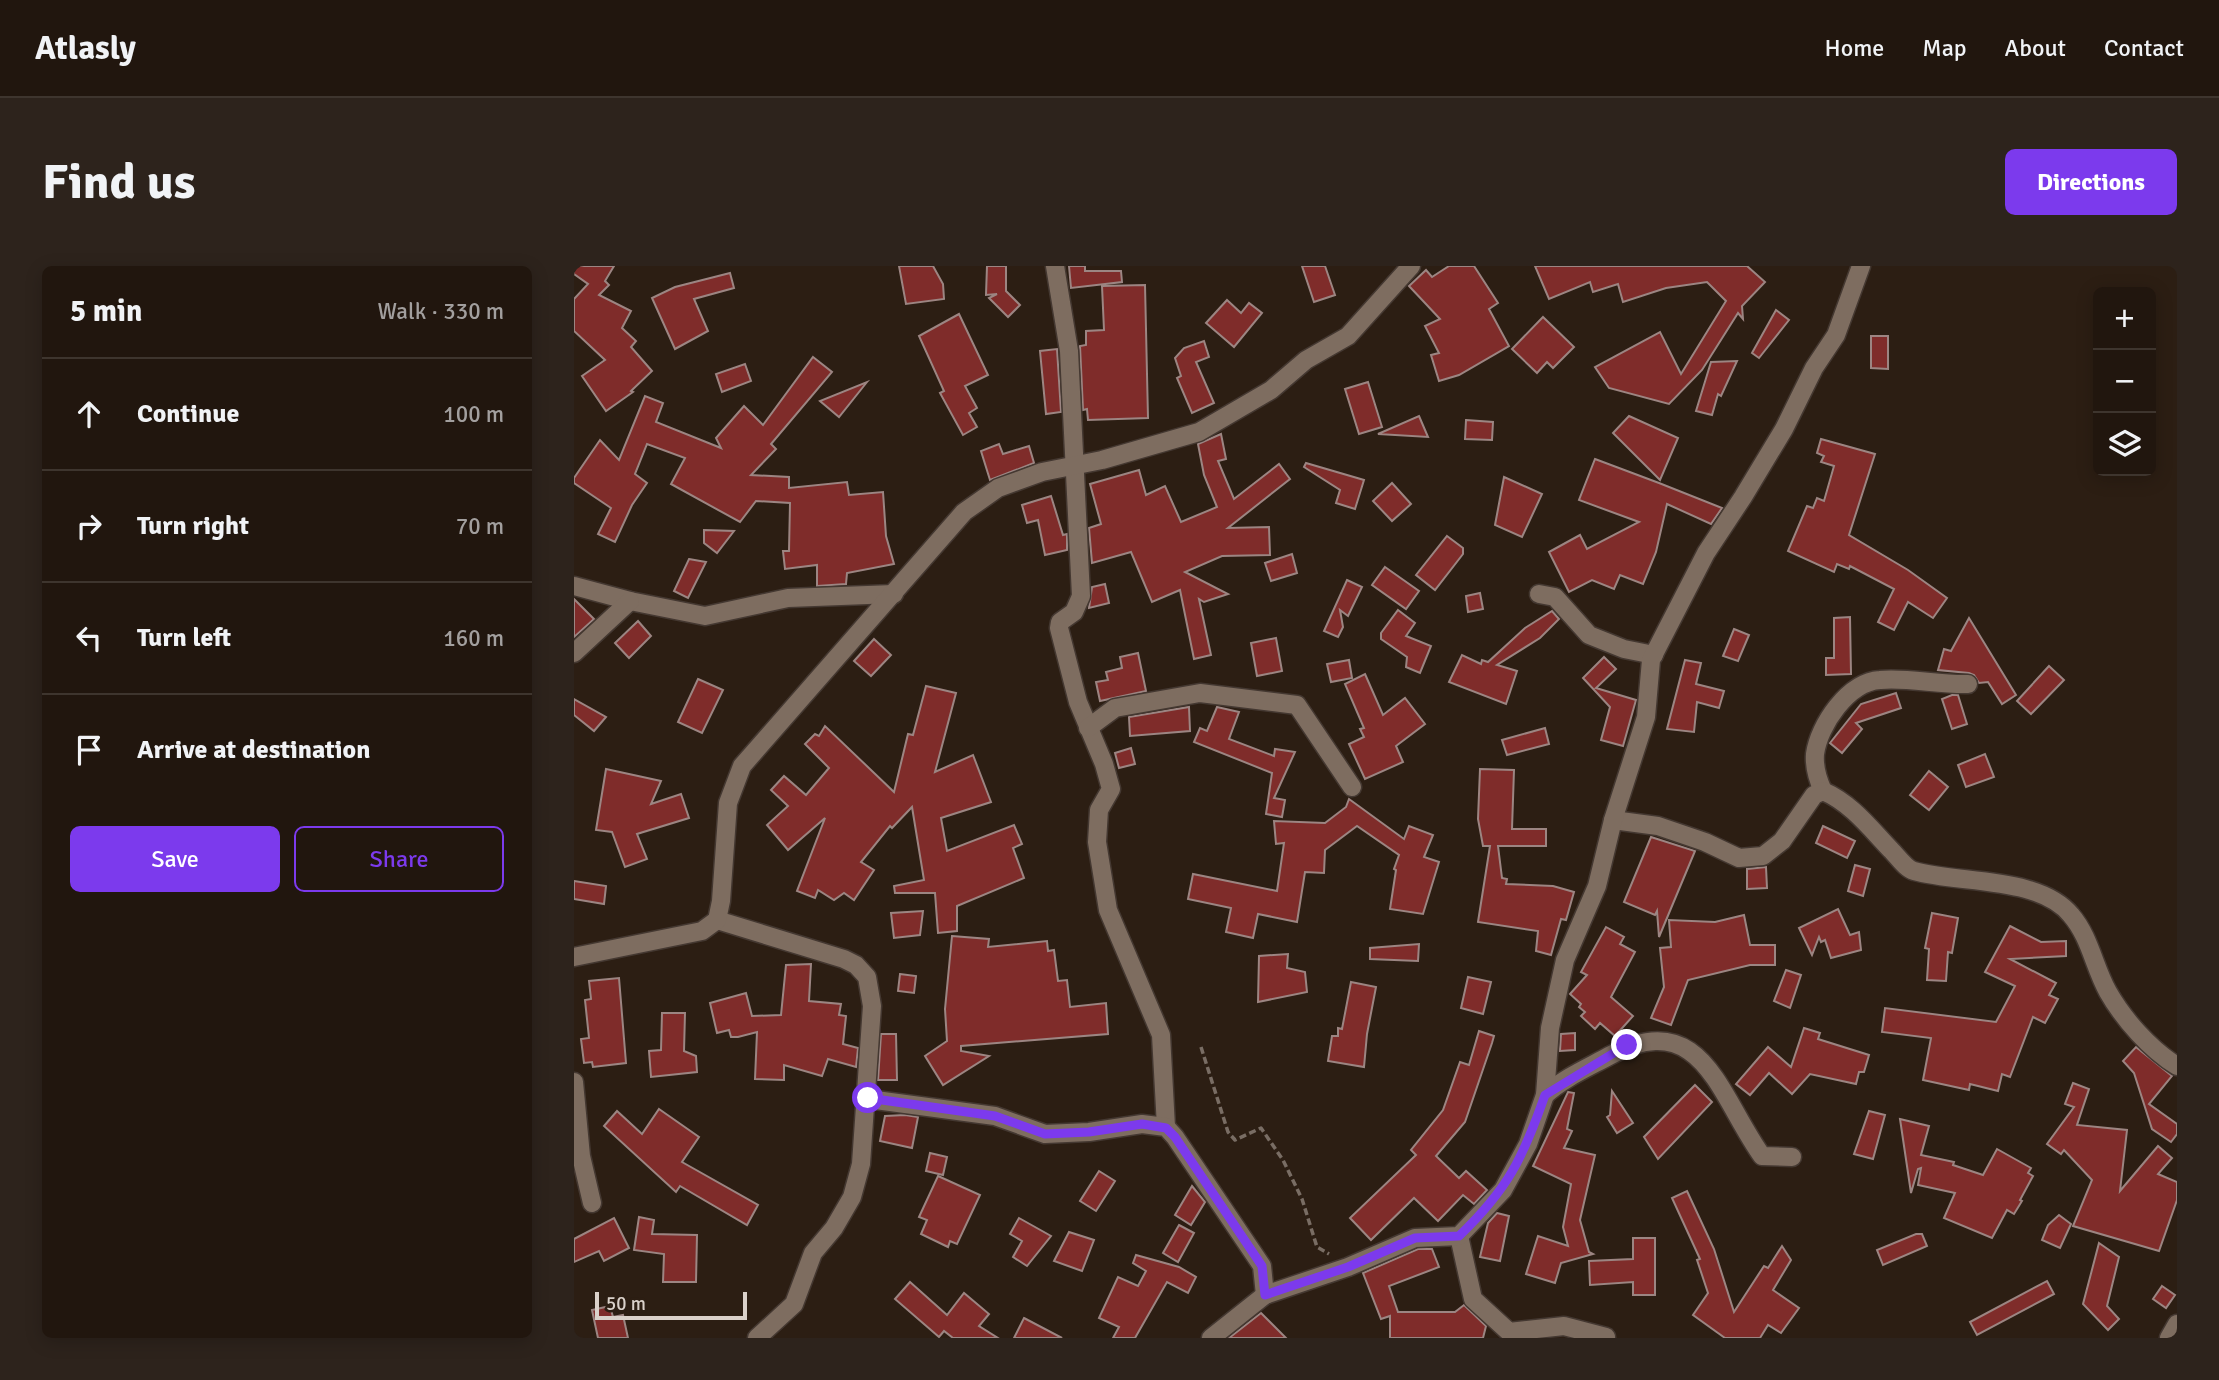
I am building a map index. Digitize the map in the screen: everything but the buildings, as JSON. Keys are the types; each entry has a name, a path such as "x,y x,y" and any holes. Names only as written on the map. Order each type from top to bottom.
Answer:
{"street":[{"path":"1055,266 1069,351 1081,596 1074,612 1060,622 1059,628 1088,728 1104,764 1111,789 1100,810 1097,842 1108,909 1161,1035 1166,1128"},
{"path":"574,957 702,931 716,920 722,901 728,803 742,765 964,512 998,488 1042,472 1199,432 1271,390 1306,360 1348,336 1410,266"},
{"path":"1211,1338 1265,1295 1348,1267 1415,1238 1459,1236 1503,1190 1528,1144 1545,1095 1550,1028 1564,960 1597,886 1614,820 1646,718 1651,660 1706,553 1784,429 1814,368 1836,335 1861,266"},
{"path":"574,586 630,601 705,616 788,598 894,594"},
{"path":"1539,594 1555,597 1589,635 1624,649 1654,655"},
{"path":"574,653 630,601"},
{"path":"1968,684 1879,679 1846,698 1824,725 1815,755 1818,780 1823,791 1849,806 1911,870 2049,896 2071,915 2092,950 2108,991 2134,1029 2177,1066"},
{"path":"1088,728 1115,708 1200,693 1297,705 1352,787"},
{"path":"1614,820 1658,826 1705,842 1739,858 1763,856 1783,841 1814,795 1823,791"},
{"path":"716,920 844,959 867,977 872,1006 868,1098 861,1164 852,1197 834,1228 813,1253 794,1304 758,1338"},
{"path":"1545,1095 1627,1045 1665,1039 1684,1047 1701,1060 1726,1094 1743,1129 1762,1156 1792,1157"},
{"path":"574,1082 581,1156 592,1203"},
{"path":"868,1098 995,1116 1045,1134 1089,1132 1142,1124 1166,1128 1175,1137 1214,1199 1262,1266 1265,1295"},
{"path":"1459,1236 1473,1299 1509,1332 1564,1326 1606,1337"},
{"path":"2169,1338 2177,1324"}],"path":[{"path":"1202,1047 1228,1132 1235,1140 1261,1128 1283,1160 1302,1199 1317,1247 1348,1267"}],"route":[{"path":"868,1098 928,1109 995,1116 1045,1134 1089,1132 1142,1124 1166,1128 1175,1137 1214,1199 1246,1240 1262,1266 1265,1295 1348,1267 1415,1238 1459,1236 1503,1190 1528,1144 1545,1095 1578,1072 1627,1045"}]}
